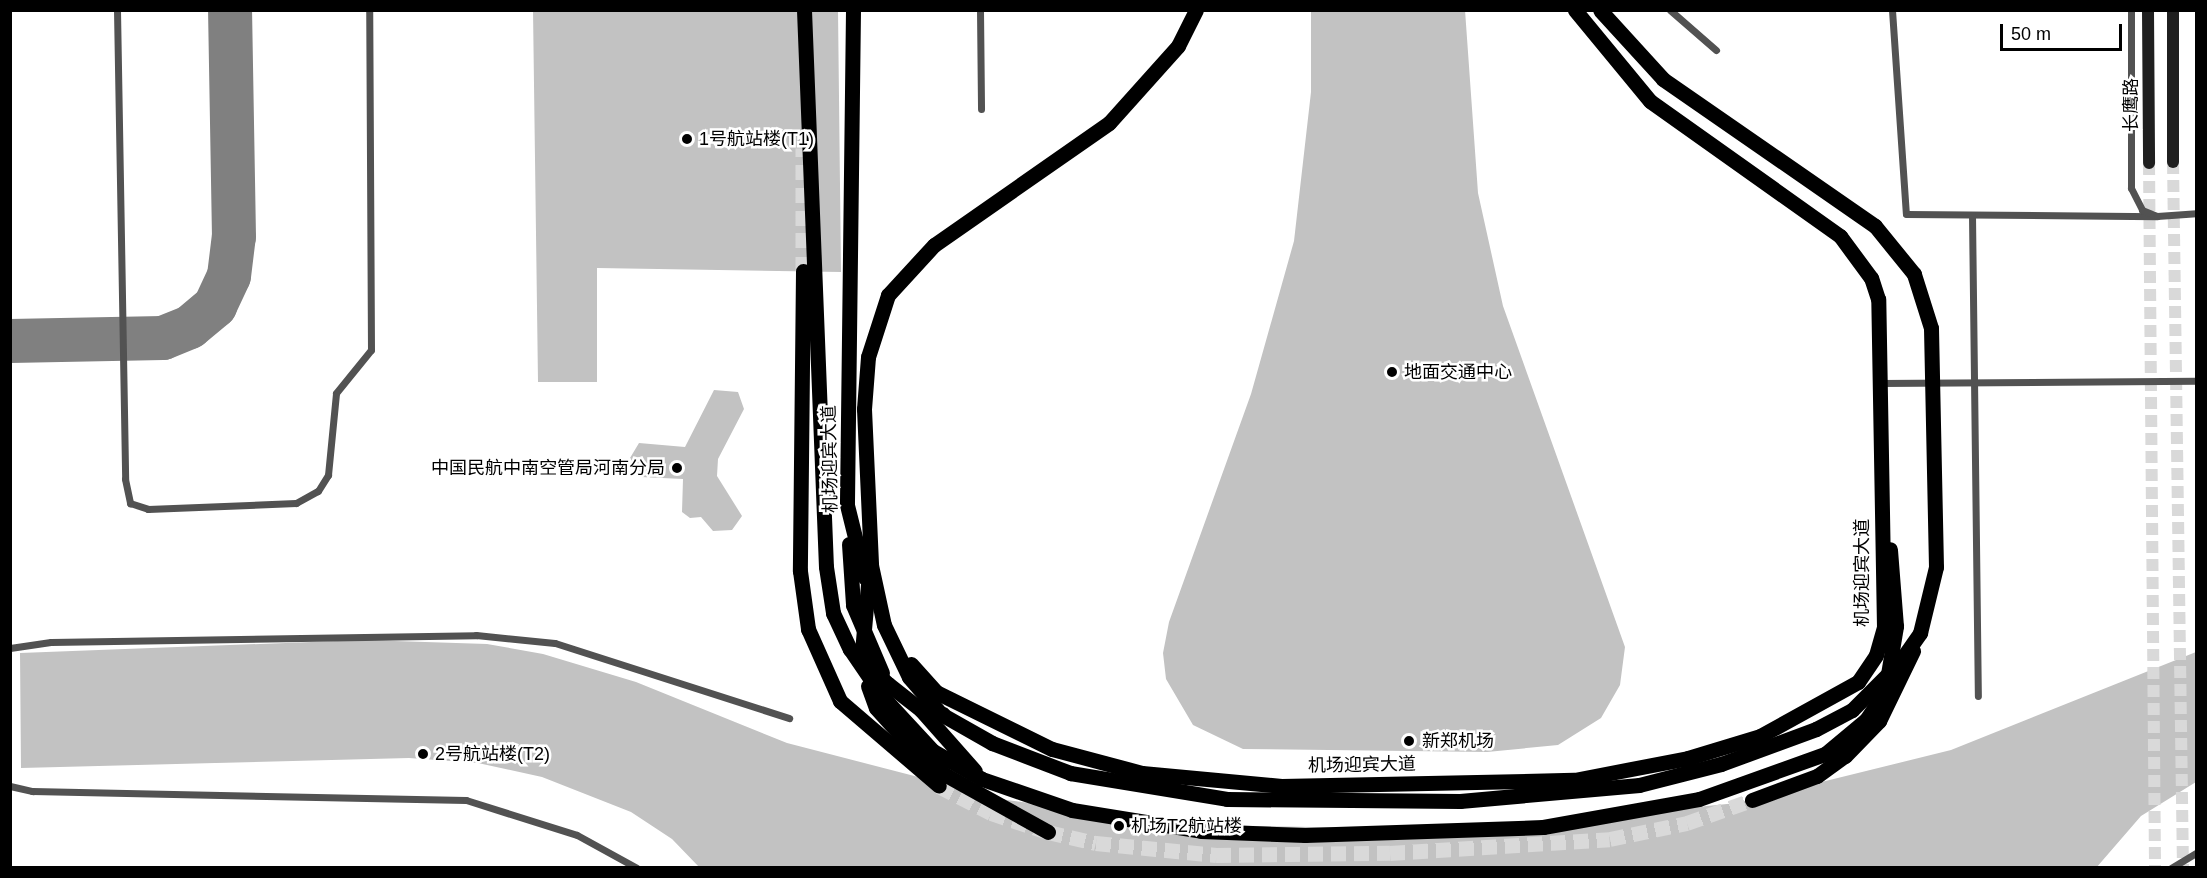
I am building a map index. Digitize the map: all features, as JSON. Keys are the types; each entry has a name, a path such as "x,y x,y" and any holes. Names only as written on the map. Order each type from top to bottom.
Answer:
{"main road":[{"path":"804,10 825,567 833,613 850,649 882,696 933,751 982,779 1072,810 1131,822 1305,835 1543,828 1699,799 1825,754 1866,720 1886,692 1896,626 1882,506"},
{"name":"机场迎宾大道","path":"853,10 847,505 872,607 898,649 936,692 1052,749 1142,773 1281,786 1574,780 1688,758 1760,736 1822,706 1857,682 1876,655 1884,627 1878,299 1871,278 1840,236 1650,101 1575,10"},
{"path":"1196,10 1178,45 1109,123 934,245 888,295 867,357 864,409 871,565 884,625 909,677 941,714 992,743 1070,773 1227,799 1460,801 1552,796 1649,782 1773,747 1852,710 1899,663 1920,633"},
{"path":"1600,10 1663,79 1875,226 1914,274 1931,328 1936,555 1920,633 1905,677 1866,736 1817,776 1752,800"},
{"path":"802,271 800,571 808,629 840,701 939,786"},
{"path":"847,505 853,605 888,684"},
{"path":"871,565 859,634 861,669 876,708 944,774 1048,832"},
{"path":"850,649 921,710 982,779"},
{"path":"921,710 993,722"}],"street":[{"name":"长鹰路","path":"2148,10 2149,163"},
{"path":"2173,10 2173,162"}],"lane":[{"path":"117,10 125,486 130,502 148,509 296,503 318,491 328,475 336,393 371,350 369,10"},
{"path":"980,10 981,109"},
{"path":"1670,10 1716,50"},
{"path":"1892,10 1906,214 2157,216 2196,213"},
{"path":"2131,10 2131,188 2142,210 2157,216"},
{"path":"1972,215 1978,696"},
{"path":"1880,383 2196,381"},
{"path":"10,648 51,642 476,635 555,643 789,718"},
{"path":"10,786 32,791 466,800 578,835 637,867"},
{"path":"2171,867 2196,852"}],"building":[{"name":"1号航站楼(T1)","path":"533,10 838,10 841,272 597,268 597,382 538,382"},
{"name":"地面交通中心","path":"1311,10 1465,10 1478,193 1503,306 1625,647 1620,685 1601,718 1558,745 1487,752 1243,749 1193,725 1166,679 1163,653 1169,622 1251,394 1294,241 1311,92"},
{"name":"中国民航中南空管局河南分局","path":"714,390 738,392 744,409 718,459 717,476 742,516 732,530 713,531 701,517 690,518 682,512 683,479 641,477 630,458 639,443 685,447"},
{"name":"2号航站楼(T2)","path":"363,640 487,644 543,654 636,682 787,743 1007,800 1197,825 1369,828 1516,825 1737,803 1951,750 2196,652 2196,782 2141,816 2096,868 700,868 672,839 631,812 542,777 478,763 409,758 21,768 20,653"}],"taxiway":[{"path":"10,341 163,338 190,327 215,306 229,276 234,237 230,10"}],"tunnel":[{"path":"803,148 803,271"},
{"path":"2173,162 2183,868"},
{"path":"2149,163 2155,868"},
{"path":"939,786 991,813 1048,832 1096,843 1216,855 1390,853 1610,839 1687,823 1752,800"}],"place":[{"name":"1号航站楼(T1)","path":"687,139"},
{"name":"地面交通中心","path":"1392,372"},
{"name":"中国民航中南空管局河南分局","path":"677,468"},
{"name":"新郑机场","path":"1409,741"},
{"name":"2号航站楼(T2)","path":"423,754"},
{"name":"机场T2航站楼","path":"1119,826"}]}
